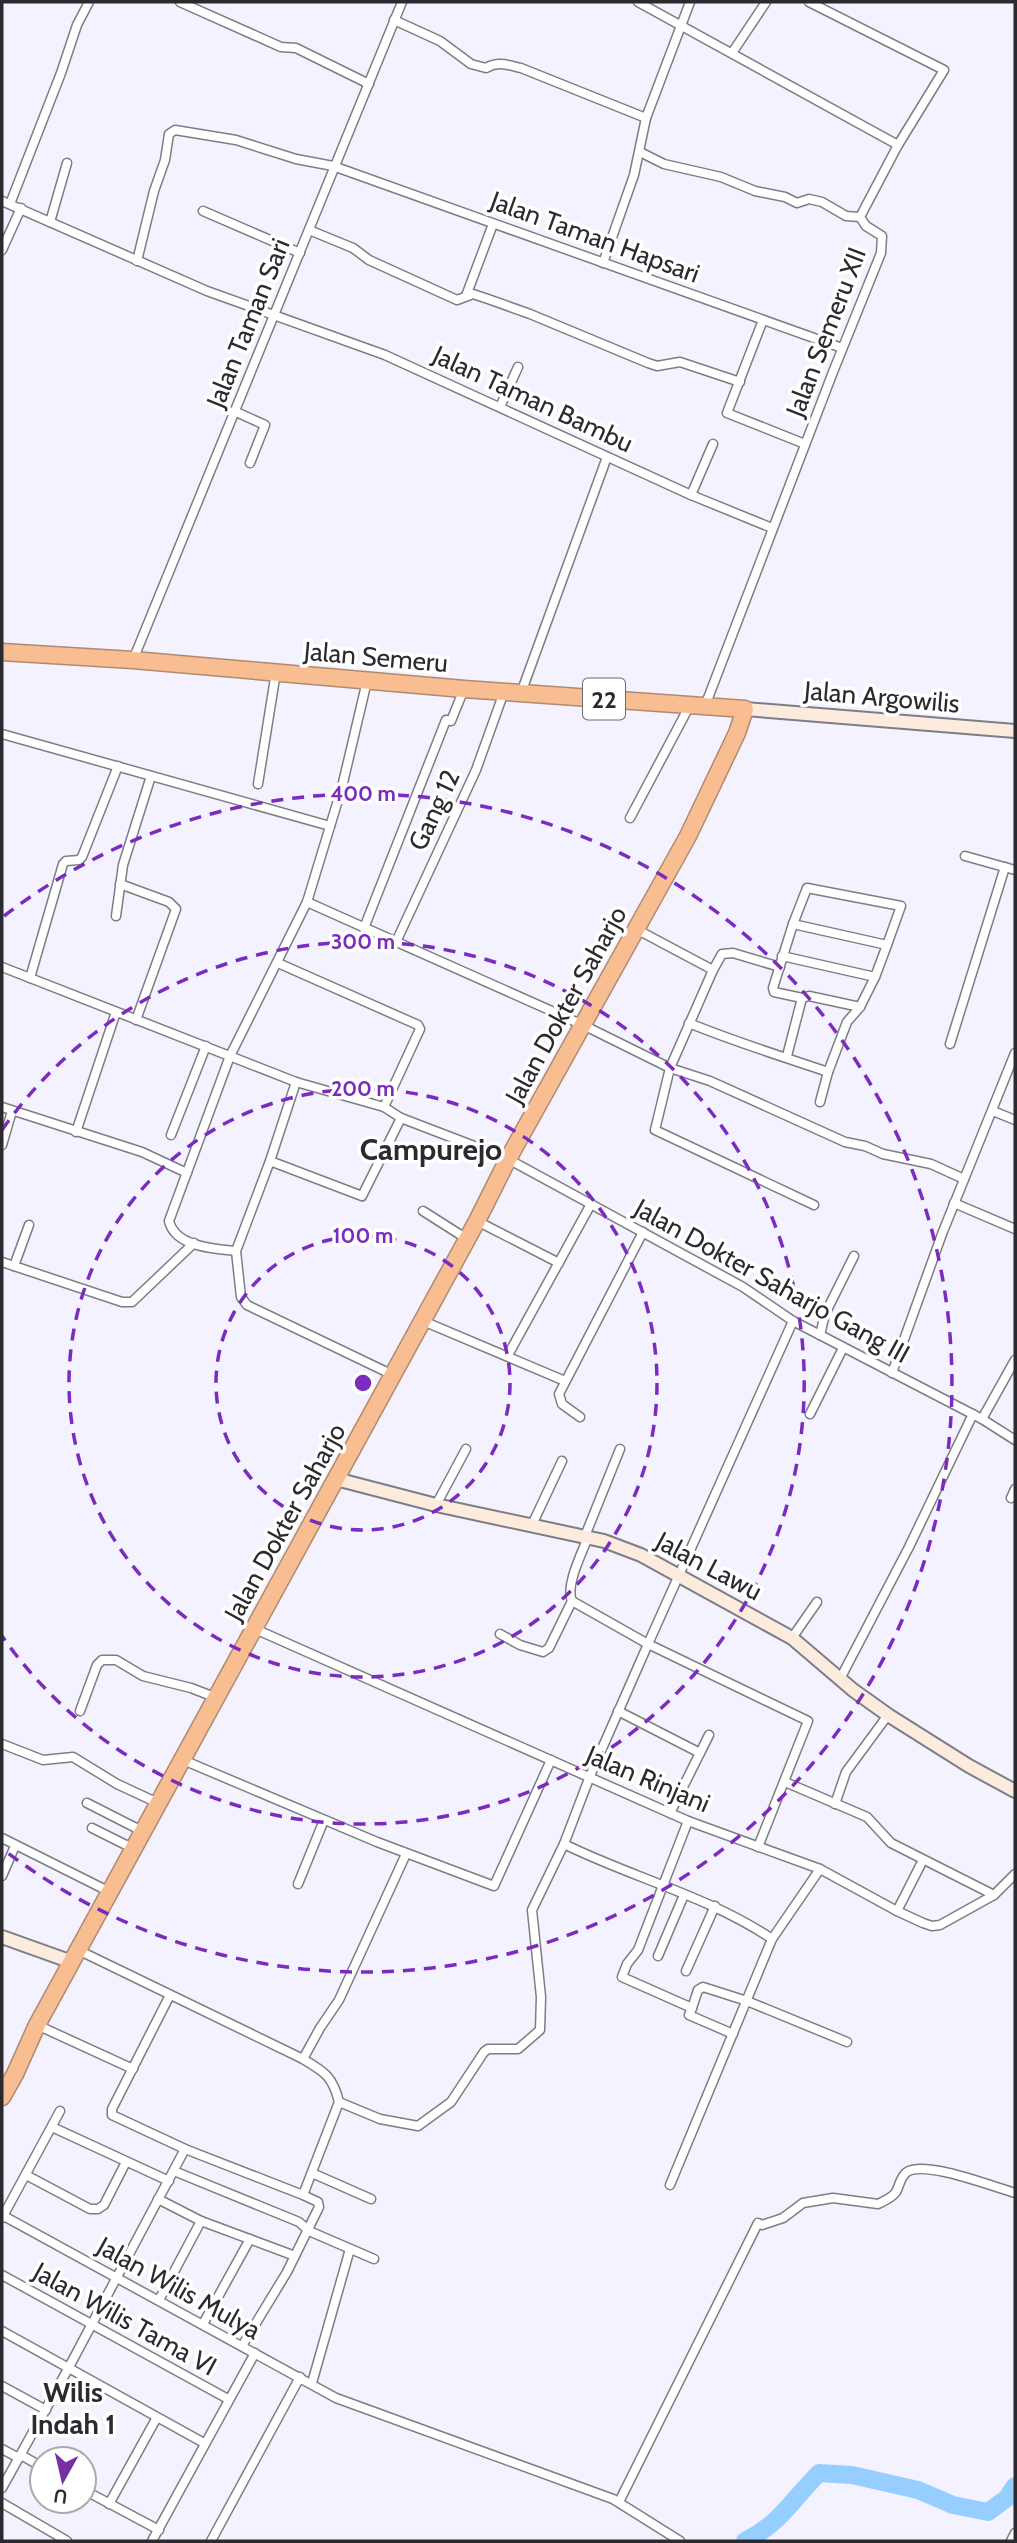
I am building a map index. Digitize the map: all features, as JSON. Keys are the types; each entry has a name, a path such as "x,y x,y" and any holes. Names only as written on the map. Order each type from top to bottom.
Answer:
{"highway":[{"name":"Jalan Semeru","path":"2,652 134,660 464,689 745,709"},
{"name":"Jalan Dokter Saharjo","path":"2,2097 37,2025 423,1321 508,1160 688,836 737,733 745,709"}],"street":[{"path":"6,203 61,73 77,25 89,2"},
{"path":"180,2 281,47 296,48 369,84"},
{"name":"Jalan Taman Sari","path":"134,660 402,2"},
{"path":"638,2 898,145"},
{"path":"603,263 640,152 646,118 690,2"},
{"path":"732,53 766,2"},
{"name":"Jalan Semeru XII","path":"630,818 697,705 772,528 883,244 881,236 866,226 860,217 898,145 944,70 809,2"},
{"path":"394,20 440,41 471,64 486,68 494,63 503,63 522,68 646,118"},
{"name":"Jalan Taman Hapsari","path":"137,261 154,191 165,160 169,134 172,131 236,140 296,159 333,166 842,348"},
{"path":"640,152 664,164 721,177 755,191 785,197 797,203 809,199 822,202 846,216 860,217"},
{"path":"50,222 67,163"},
{"name":"Jalan Taman Bambu","path":"6,203 137,261 273,316 385,355 691,495 772,528"},
{"path":"2,250 21,208"},
{"path":"203,211 300,253"},
{"path":"309,230 352,248 390,270 462,300 466,296 493,224"},
{"path":"466,296 474,294 530,314 657,366 680,362 740,382"},
{"path":"763,320 727,413 805,444"},
{"path":"500,407 518,367"},
{"path":"234,411 265,425 250,463"},
{"path":"691,495 713,444"},
{"name":"Gang 12","path":"396,943 513,692 607,457"},
{"path":"258,784 276,672"},
{"path":"236,1251 211,1249 184,1240 171,1229 169,1221 230,1056 307,902 342,787 367,681"},
{"path":"364,928 446,720 451,721 464,689"},
{"name":"Jalan Argowilis","path":"745,709 1015,731"},
{"path":"2,734 330,826"},
{"path":"30,978 63,864 82,857 118,766"},
{"path":"116,916 123,865 151,776"},
{"path":"964,856 1015,870"},
{"path":"950,1044 1005,867"},
{"path":"120,884 169,902 176,909 136,1020"},
{"path":"820,1102 844,1027 860,1007 875,977 901,906 807,888 782,956 774,992 860,1007"},
{"path":"307,902 583,1025 670,1068 710,1081 845,1142 866,1146 883,1154 931,1164 964,1179"},
{"path":"793,924 887,945"},
{"path":"636,929 713,970"},
{"path":"780,967 733,953 722,954 670,1068 654,1126 658,1133 814,1205"},
{"path":"782,956 875,977"},
{"path":"278,962 418,1025 420,1030 384,1107"},
{"name":"Jalan Dokter Saharjo Gang III","path":"2,967 296,1082 384,1107 401,1118 508,1160 743,1287 793,1321 973,1414 1015,1440"},
{"path":"787,1056 802,999"},
{"path":"76,1132 116,1012"},
{"path":"689,1023 742,1045 787,1056 828,1072"},
{"path":"171,1135 206,1046"},
{"path":"892,1373 954,1203 1015,1053"},
{"path":"296,1082 236,1251 243,1302 393,1375"},
{"path":"2,1107 142,1152 187,1173"},
{"path":"2,1145 12,1111"},
{"path":"993,1111 1015,1120"},
{"path":"270,1161 362,1196 401,1118"},
{"path":"954,1203 1015,1229"},
{"path":"508,1356 591,1204"},
{"path":"423,1211 467,1239"},
{"path":"477,1221 559,1263"},
{"path":"14,1266 29,1225"},
{"path":"580,1417 559,1401 559,1394 642,1232"},
{"path":"2,1262 122,1302 132,1302 194,1243"},
{"path":"820,1335 825,1314 854,1256"},
{"path":"423,1321 565,1381"},
{"path":"339,2102 380,2119 418,2126 451,2102 484,2052 488,2049 518,2049 540,2030 541,1997 532,1910 564,1844 618,1711 793,1321"},
{"path":"810,1414 843,1348"},
{"path":"982,1419 1015,1360"},
{"path":"840,1679 909,1547 973,1414"},
{"path":"436,1505 466,1449"},
{"path":"620,1449 586,1537 569,1595 572,1601 648,1644 806,1719 808,1724 758,1847"},
{"path":"531,1527 562,1461"},
{"name":"Jalan Lawu","path":"336,1479 436,1505 586,1537 631,1551 679,1574 792,1638 888,1715 969,1766 1015,1791"},
{"path":"500,1634 520,1645 543,1652 549,1648 572,1601"},
{"path":"792,1638 817,1602"},
{"name":"Jalan Rinjani","path":"255,1629 688,1821 820,1869 897,1911 932,1926 940,1925 994,1895 1015,1874"},
{"path":"80,1711 97,1665 110,1658 143,1676 191,1688 217,1698"},
{"path":"618,1711 700,1753"},
{"path":"835,1804 846,1772 888,1715"},
{"path":"670,1813 709,1735"},
{"path":"2,1744 43,1760 73,1757 107,1779 159,1804"},
{"path":"183,1760 406,1854 494,1886 551,1760"},
{"path":"785,1782 867,1817 891,1843 994,1895"},
{"path":"87,1803 144,1832"},
{"path":"298,1884 324,1820"},
{"path":"688,1821 638,1950 627,1964 622,1977 692,2008"},
{"path":"92,1828 134,1850"},
{"path":"2,1838 110,1892"},
{"path":"564,1844 715,1906 772,1939"},
{"path":"2,1875 15,1846"},
{"path":"303,2059 339,2000 406,1854"},
{"path":"897,1911 923,1860"},
{"path":"670,2185 772,1939 820,1869"},
{"path":"658,1956 684,1895"},
{"path":"686,1971 715,1906"},
{"path":"2,1937 75,1956 170,1996 323,2071 335,2084 339,2102 303,2195"},
{"path":"733,2034 689,2015 698,1990 703,1987 747,2001 847,2042"},
{"path":"170,1996 112,2109 112,2115 186,2149 320,2204 309,2231 242,2347"},
{"path":"37,2025 133,2069"},
{"path":"2,2216 60,2111"},
{"path":"52,2127 169,2181"},
{"path":"2,2488 186,2149"},
{"path":"26,2175 90,2208 98,2209 104,2205 126,2162"},
{"path":"619,2502 758,2223 762,2225 783,2218 803,2203 833,2199 878,2204 896,2191 908,2171 921,2169 962,2177 1015,2193"},
{"path":"174,2171 299,2222 309,2231 374,2259"},
{"path":"312,2173 372,2199"},
{"path":"158,2199 201,2221 295,2256"},
{"name":"Jalan Wilis Mulya","path":"2,2216 203,2323 336,2399 619,2502 680,2541"},
{"path":"159,2300 201,2221"},
{"path":"203,2323 250,2239"},
{"path":"312,2383 350,2249"},
{"name":"Jalan Wilis Tama VI","path":"2,2275 228,2399"},
{"path":"2,2331 156,2419 204,2443"},
{"path":"152,2541 255,2353"},
{"path":"211,2541 300,2377"},
{"path":"2,2386 46,2410"},
{"path":"109,2504 156,2419"},
{"path":"2,2449 28,2461"},
{"path":"98,2498 159,2530"},
{"path":"2,2503 67,2541"},
{"path":"1011,2541 1015,2533"}],"waterway":[{"path":"745,2541 777,2519 819,2473 852,2475 918,2490 953,2505 988,2512 1007,2498 1015,2486"}],"district":[{"name":"Campurejo","path":"431,1149"},
{"name":"Wilis Indah 1","path":"73,2408"}]}
